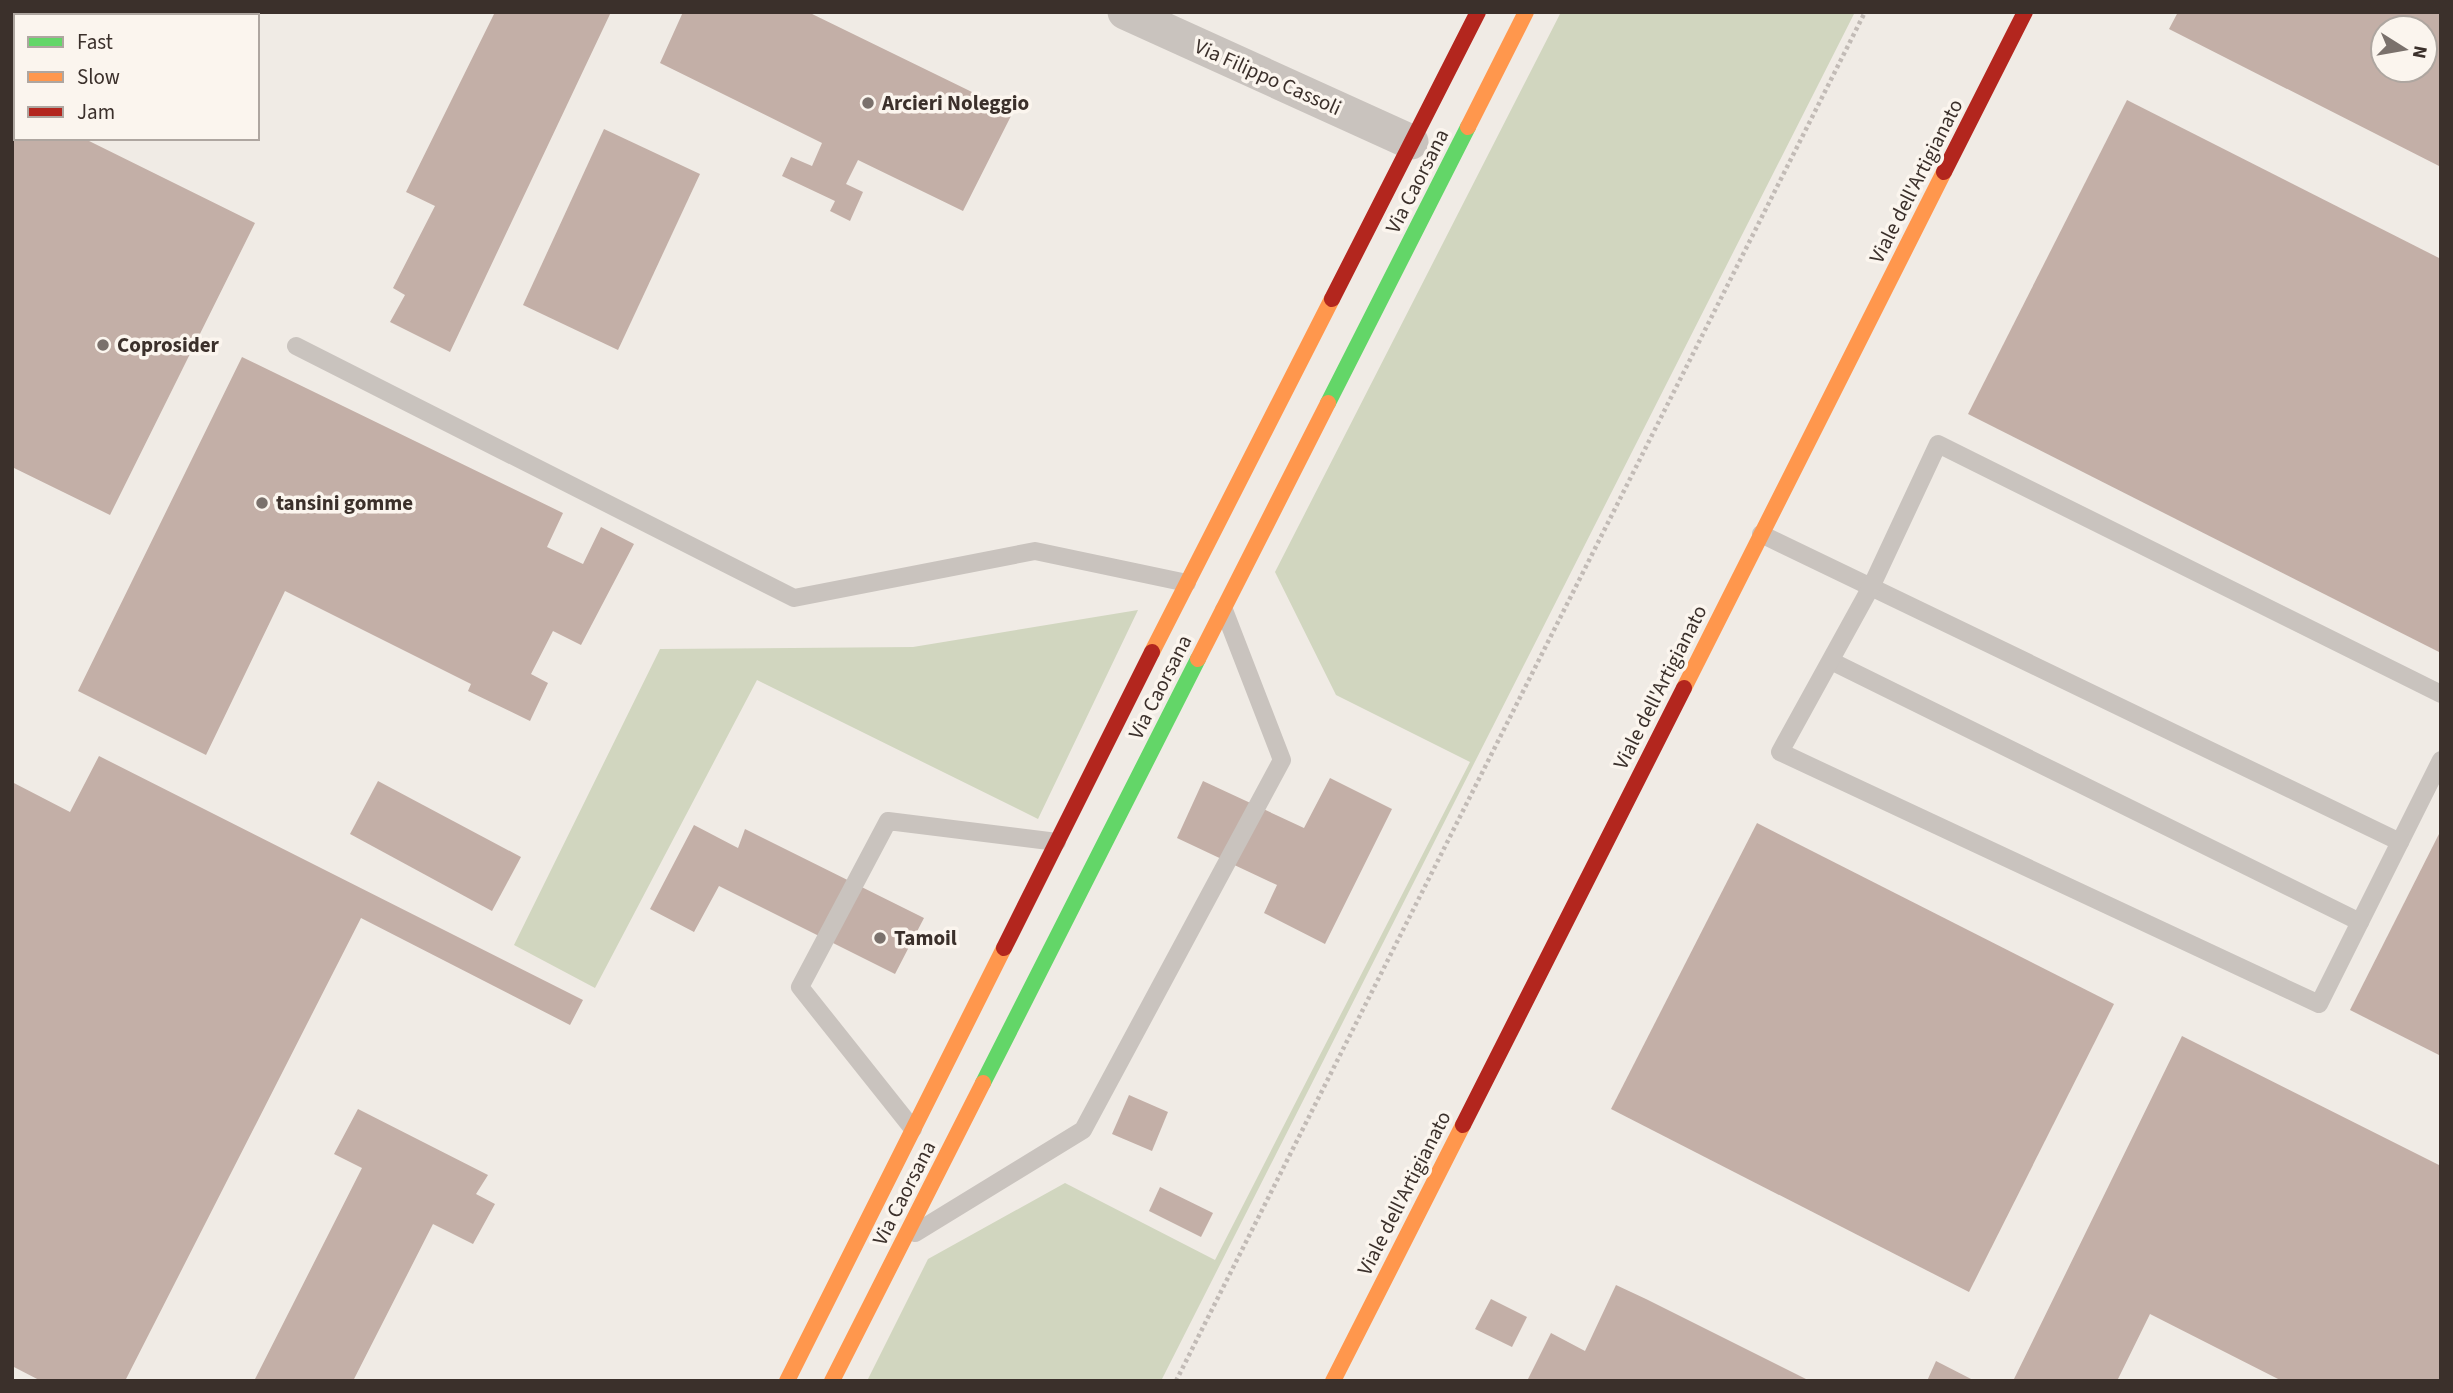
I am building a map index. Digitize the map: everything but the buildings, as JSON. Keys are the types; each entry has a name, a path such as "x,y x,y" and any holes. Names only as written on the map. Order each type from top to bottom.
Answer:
{"main road":[{"name":"Via Caorsana","path":"787,1381 1187,583 1478,12"},
{"name":"Via Caorsana","path":"832,1381 1526,12"},
{"name":"Viale dell'Artigianato","path":"1333,1381 2025,12"}],"street":[{"name":"Via Filippo Cassoli","path":"1125,12 1411,142"}],"lane":[{"path":"296,346 794,598 1035,551 1187,583"},
{"path":"2441,694 1938,444 1872,585 1780,752 2319,1004 2441,760"},
{"path":"1761,534 1872,585 2400,842"},
{"path":"904,1240 1083,1130 1282,760 1223,607"},
{"path":"1831,660 2360,922"},
{"path":"913,1129 800,987 888,821 1057,842"}],"path":[{"path":"1176,1381 1865,12"}],"green space":[{"path":"1561,12 1855,12 1161,1381 867,1381 928,1259 1065,1183 1215,1260 1470,762 1336,695 1275,572"},
{"path":"1138,610 1038,819 757,680 595,988 514,945 660,649 913,647"}],"traffic: fast":[{"path":"1328,403 1468,127"},
{"path":"983,1083 1198,659"}],"traffic: slow":[{"path":"1468,127 1526,12"},
{"path":"1684,688 1944,172"},
{"path":"1152,652 1332,299"},
{"path":"1198,659 1328,403"},
{"path":"787,1381 1004,948"},
{"path":"832,1381 983,1083"},
{"path":"1333,1381 1463,1125"}],"traffic: jam":[{"path":"1332,299 1478,12"},
{"path":"1944,172 2025,12"},
{"path":"1004,948 1152,652"},
{"path":"1463,1125 1684,688"}],"place":[{"name":"Arcieri Noleggio","path":"868,103"},
{"name":"Coprosider","path":"103,345"},
{"name":"tansini gomme","path":"262,503"},
{"name":"Tamoil","path":"880,938"}]}
